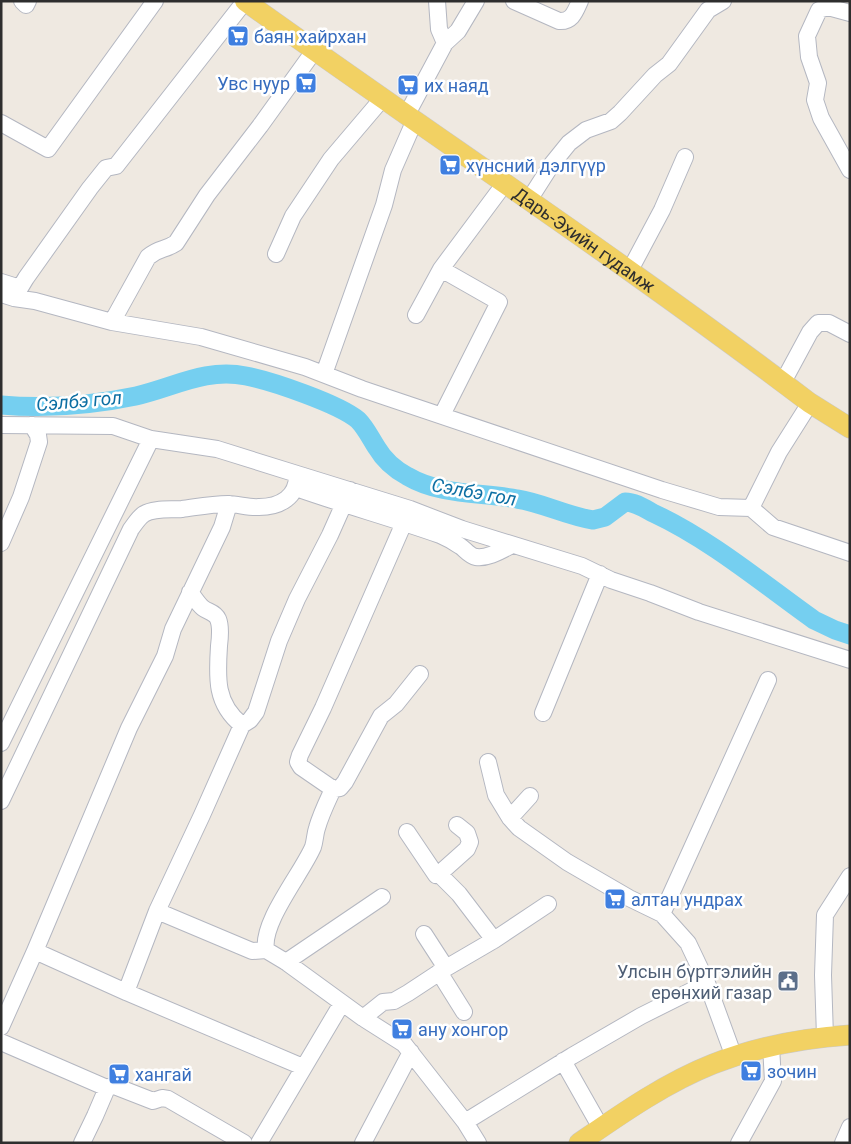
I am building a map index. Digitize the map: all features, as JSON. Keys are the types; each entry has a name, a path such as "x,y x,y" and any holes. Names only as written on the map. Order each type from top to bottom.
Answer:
{"main road":[{"name":"Дарь-Эхийн гудамж","path":"245,1 410,119 529,200 784,382 810,403 850,428"},
{"path":"578,1143 654,1094 690,1075 734,1057 771,1046 850,1035"}],"street":[{"path":"22,1 26,5 28,1"},
{"path":"1,123 48,149 154,1"},
{"path":"12,293 95,181 106,168 116,166 245,1"},
{"path":"437,1 439,29 445,42"},
{"path":"324,374 384,205 392,170 410,119 445,42 458,31 476,1"},
{"path":"514,1 559,20 566,21 571,19 580,1"},
{"path":"529,200 552,164 569,143 586,130 611,121 620,113 655,75 668,64 705,6 723,1"},
{"path":"850,13 828,7 820,10 807,36 809,57 818,83 815,100 820,118 850,170"},
{"path":"112,322 148,257 157,249 168,248 176,243 207,195 314,51"},
{"path":"276,254 293,216 331,159 382,99"},
{"path":"629,272 662,210 685,157"},
{"path":"416,315 441,269 505,183"},
{"path":"441,269 499,302 442,416"},
{"path":"1,282 12,293 35,301 112,322 201,337 305,367 362,389 672,493 719,507 751,508 774,527 850,553"},
{"path":"784,382 810,332 818,323 829,323 850,334"},
{"path":"751,508 778,452 810,403"},
{"path":"1,425 112,426 150,439 217,449 297,481 343,505 462,529 582,566 611,580 699,612 850,660"},
{"path":"1,543 24,489 39,442 32,425"},
{"path":"1,743 150,439"},
{"path":"297,481 350,490 407,517 462,547 470,555 477,557 496,553 512,545"},
{"path":"1,801 138,519 152,511 229,504 259,508 277,504 291,496 297,481"},
{"path":"126,992 157,911 242,725 250,720 256,712 279,641 297,599 330,535 350,490"},
{"path":"1,1026 35,951 129,728 166,656 173,629 222,527 229,504"},
{"path":"407,517 300,755 298,762 301,767 333,789 340,788 381,716 396,704 420,674"},
{"path":"543,713 600,574"},
{"path":"190,592 203,608 212,612 218,618 220,636 218,668 222,700 236,720 242,725"},
{"path":"662,914 768,680"},
{"path":"488,762 496,796 519,828 567,862 629,898 662,914 688,943 707,983 734,1057"},
{"path":"266,950 264,941 266,932 290,885 314,846 320,820 333,789"},
{"path":"510,818 530,796"},
{"path":"439,874 467,849 470,842 467,833 457,825"},
{"path":"407,832 436,875 439,874 459,894 494,940"},
{"path":"826,1037 823,975 825,915 850,876"},
{"path":"286,962 382,898"},
{"path":"363,1018 383,1002 408,994 442,970 494,940 548,904"},
{"path":"157,911 252,952 266,950 286,962 342,1004 404,1044 478,1143"},
{"path":"424,934 464,1012"},
{"path":"35,951 303,1067"},
{"path":"464,1122 649,1012 707,983"},
{"path":"259,1143 342,1004"},
{"path":"1,1042 106,1088 117,1087 153,1100 168,1099 244,1143"},
{"path":"739,1143 773,1081 771,1046"},
{"path":"362,1143 411,1052"},
{"path":"564,1061 601,1128"},
{"path":"82,1143 106,1088"},
{"path":"843,1143 850,1127"}],"waterway":[{"name":"Сэлбэ гол","path":"1,405 52,406 103,402 136,396 203,376 217,374 246,376 305,394 349,414 361,423 383,457 390,464 407,476 433,487 527,501 593,520 605,517 625,502 639,506 716,549 814,620 850,635"}],"place":[{"name":"баян хайрхан","path":"238,36"},
{"name":"Увс нуур","path":"306,83"},
{"name":"их наяд","path":"408,85"},
{"name":"хүнсний дэлгүүр","path":"450,165"},
{"name":"алтан ундрах","path":"615,899"},
{"name":"Улсын бүртгэлийн ерөнхий газар","path":"788,981"},
{"name":"ану хонгор","path":"402,1029"},
{"name":"зочин","path":"751,1071"},
{"name":"хангай","path":"119,1074"}]}
